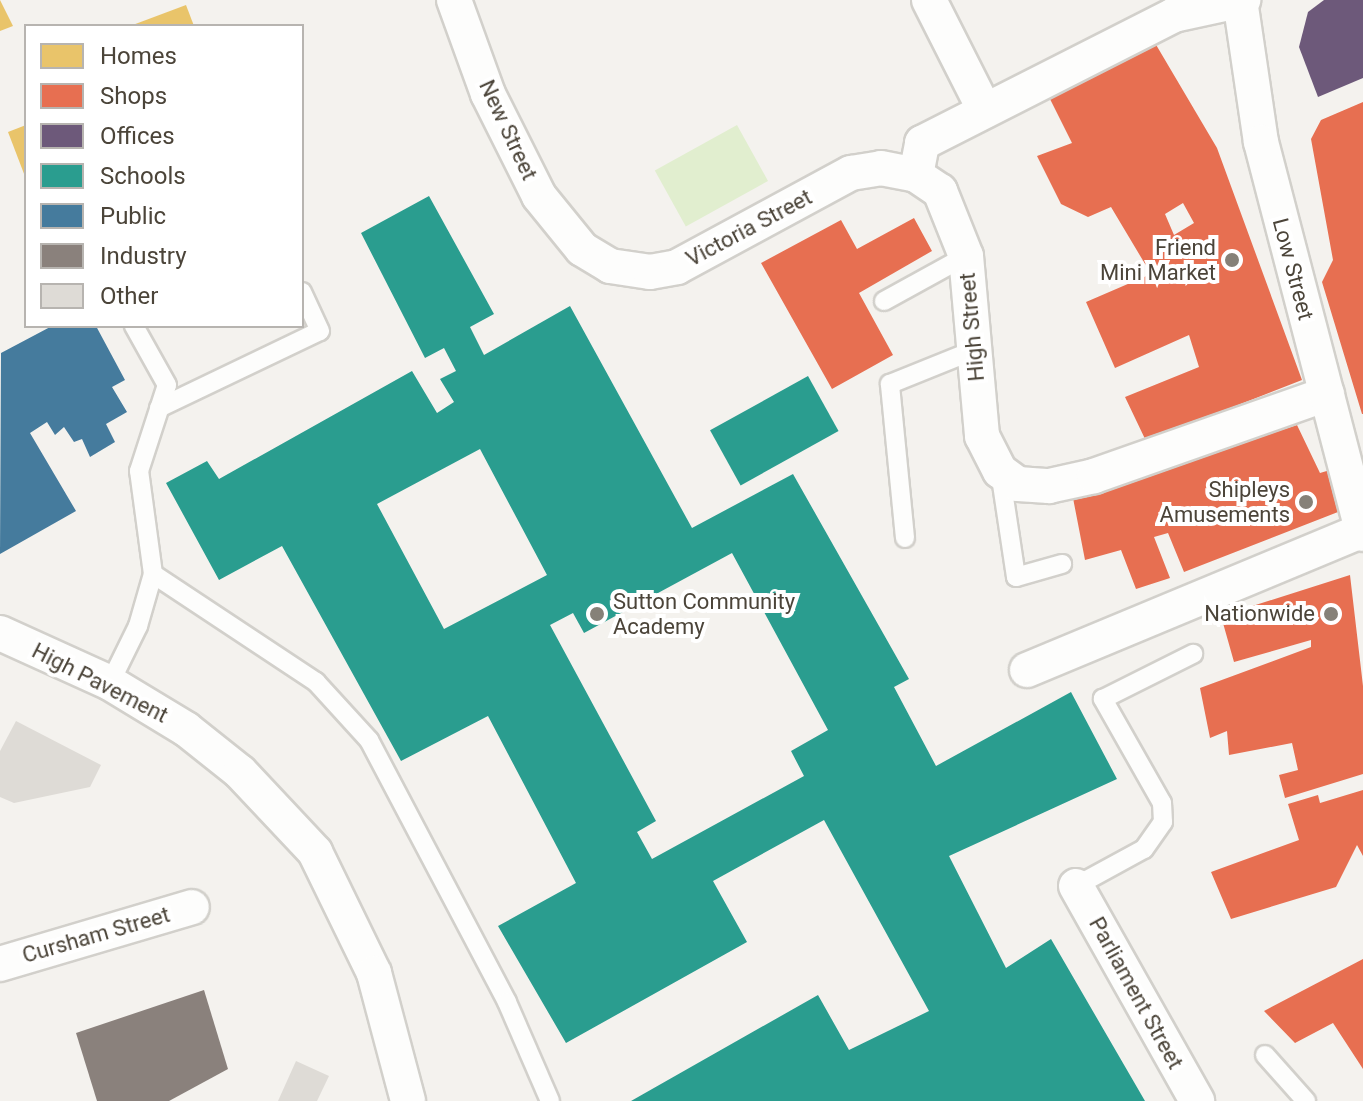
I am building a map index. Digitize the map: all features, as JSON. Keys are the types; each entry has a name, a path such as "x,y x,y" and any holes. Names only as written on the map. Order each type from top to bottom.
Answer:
{"street":[{"name":"New Street","path":"454,0 488,94 539,196 582,249"},
{"path":"929,0 985,111"},
{"path":"916,175 922,143 1174,15 1241,0"},
{"name":"Low Street","path":"1241,0 1261,142 1363,532"},
{"name":"Victoria Street","path":"582,249 610,266 650,272 677,267 851,173 881,168 916,175"},
{"name":"High Street","path":"916,175 940,191 966,256 982,436 1009,478"},
{"path":"1009,478 1049,486 1094,476 1327,394"},
{"path":"1027,670 1363,532"},
{"name":"High Pavement","path":"0,633 110,683 186,729 240,772 315,852 374,973 408,1101"},
{"name":"Parliament Street","path":"1076,886 1197,1101"},
{"name":"Cursham Street","path":"0,964 192,907"}],"lane":[{"path":"884,301 966,256"},
{"path":"159,408 320,331 304,296"},
{"path":"110,683 138,626 153,574 139,471 167,385 135,328"},
{"path":"905,538 890,384 974,350"},
{"path":"1009,478 1016,577 1062,564"},
{"path":"153,574 316,682 369,740 507,1002 550,1101"},
{"path":"1076,886 1144,849 1163,822 1162,803 1103,699 1193,654"},
{"path":"1265,1055 1306,1101"}],"green space":[{"path":"737,125 768,181 686,227 655,171"}],"building: Homes":[{"path":"0,0 13,26 0,31"},
{"path":"186,5 193,24 135,24"},
{"path":"24,126 24,174 8,132"}],"building: Shops":[{"path":"1155,43 1217,148 1302,380 1146,441 1125,397 1199,367 1189,335 1115,368 1086,302 1151,274 1111,207 1088,217 1061,204 1037,156 1072,143 1050,99","holes":["1183,203 1194,223 1174,235 1165,214"]},
{"path":"1363,102 1362,414 1322,282 1333,260 1311,139 1321,120"},
{"path":"914,218 932,251 859,293 893,355 832,389 761,263 841,220 857,249"},
{"path":"1297,425 1320,473 1330,470 1338,512 1184,572 1168,533 1154,537 1170,578 1136,589 1121,550 1085,560 1073,498"},
{"path":"1350,575 1363,686 1363,774 1285,798 1279,775 1298,770 1292,743 1229,755 1227,731 1210,738 1200,688 1311,647 1311,640 1234,662 1221,616"},
{"path":"1363,790 1363,856 1357,845 1336,887 1231,919 1211,872 1299,840 1288,804 1318,795 1320,803"},
{"path":"1363,959 1363,1069 1333,1023 1295,1043 1264,1011"}],"building: Offices":[{"path":"1324,0 1363,0 1363,78 1318,97 1299,47 1308,12"}],"building: Schools":[{"path":"429,196 494,314 470,327 484,355 570,306 692,528 793,474 909,679 894,687 936,766 1071,692 1117,779 949,856 1006,968 1051,939 1145,1101 631,1101 818,995 849,1050 929,1011 824,820 713,881 747,942 566,1043 498,926 576,883 488,716 401,761 282,546 219,580 166,483 207,461 219,479 412,371 437,413 454,402 440,379 456,371 444,348 425,358 361,233","holes":["480,449 547,575 444,629 377,504","732,553 828,730 791,751 804,776 652,859 637,832 656,821 550,625 573,613 584,633"]},
{"path":"808,376 839,431 741,485 710,430"}],"building: Public":[{"path":"48,328 97,328 125,380 112,387 127,412 106,424 115,442 90,457 82,439 74,442 64,427 55,435 47,422 30,433 76,511 0,554 1,353"}],"building: Industry":[{"path":"204,990 228,1069 169,1101 97,1101 76,1033"}],"building: Other":[{"path":"16,721 101,765 90,787 14,803 0,797 0,751"},
{"path":"296,1061 329,1076 317,1101 278,1101"}],"place":[{"name":"Friend Mini Market","path":"1232,260"},
{"name":"Shipleys Amusements","path":"1306,502"},
{"name":"Sutton Community Academy","path":"597,614"},
{"name":"Nationwide","path":"1331,614"}]}
